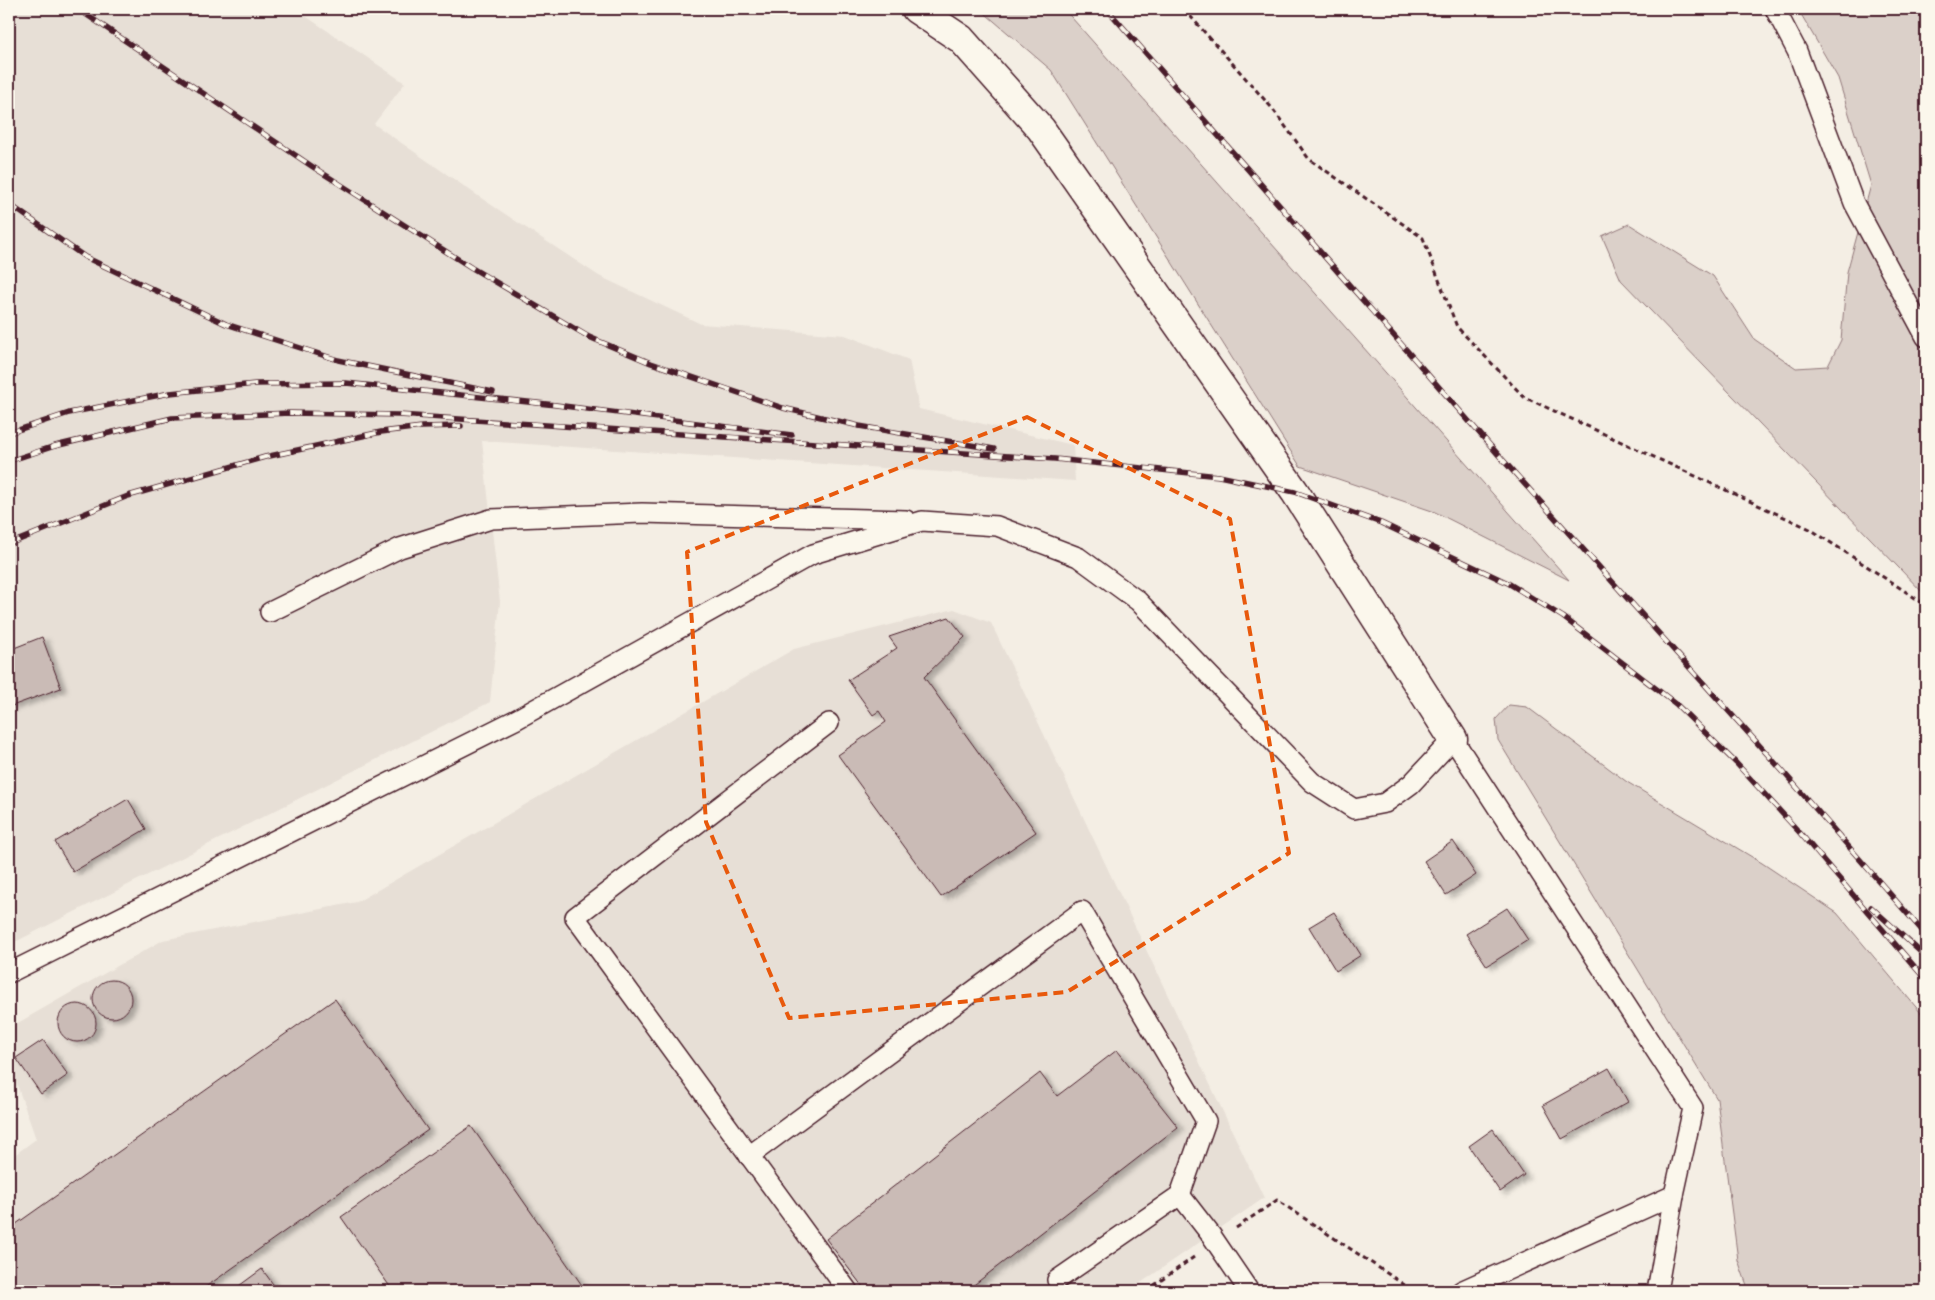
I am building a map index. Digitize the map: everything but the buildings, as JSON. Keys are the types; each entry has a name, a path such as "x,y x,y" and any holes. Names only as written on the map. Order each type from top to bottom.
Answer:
{"street":[{"path":"916,9 961,39 1041,129 1295,492 1453,739"}],"lane":[{"path":"1775,9 1797,51 1854,203 1926,337"},
{"path":"270,612 400,548 491,519 642,513 922,521 998,526 1078,557 1138,601 1312,782 1354,809 1385,803 1411,784 1453,739 1693,1108 1674,1196 1657,1291"},
{"path":"9,973 516,719 813,554 922,521"},
{"path":"829,723 575,917 848,1291"},
{"path":"749,1156 1082,910 1206,1121 1180,1195 1057,1280"},
{"path":"1180,1195 1216,1242 1249,1291"},
{"path":"1462,1291 1674,1196"}],"path":[{"path":"1184,9 1272,108 1309,159 1423,238 1457,327 1524,397 1810,528 1926,605"},
{"path":"1146,1291 1277,1200 1411,1291"}],"highlighted area":[{"path":"1027,417 1230,519 1289,853 1067,992 789,1018 706,822 687,552"}],"shaded area":[{"path":"9,9 295,9 405,83 374,124 599,276 701,324 845,335 909,360 919,409 1073,445 1075,481 482,441 500,602 490,702 9,945"},
{"path":"980,9 1064,9 1569,580 1435,512 1300,466 1051,70"},
{"path":"1798,9 1926,9 1926,596 1621,280 1602,236 1629,224 1713,276 1754,339 1796,368 1828,366 1841,340 1847,272 1871,185 1838,78"},
{"path":"954,609 991,623 1264,1198 1129,1291 9,1291 9,1159 36,1139 9,1062 9,1028 163,940 357,902 794,649"},
{"path":"1509,705 1527,707 1627,782 1762,863 1837,913 1926,1019 1926,1291 1749,1291 1738,1260 1717,1099 1498,740 1496,719"}],"railway":[{"path":"78,9 313,167 472,268 589,337 651,363 783,408 859,426 994,449"},
{"path":"1107,9 1503,460 1786,775 1926,935"},
{"path":"9,204 85,257 226,324 338,360 493,392"},
{"path":"9,433 69,413 170,393 255,384 346,383 556,405 792,435"},
{"path":"9,461 55,446 172,418 291,413 399,415 1055,459 1219,476 1295,492 1381,523 1508,583 1563,617 1676,704 1736,763 1800,833 1926,980"},
{"path":"9,544 128,496 265,457 381,432 422,427 461,426"},
{"path":"1871,907 1926,957"}]}
